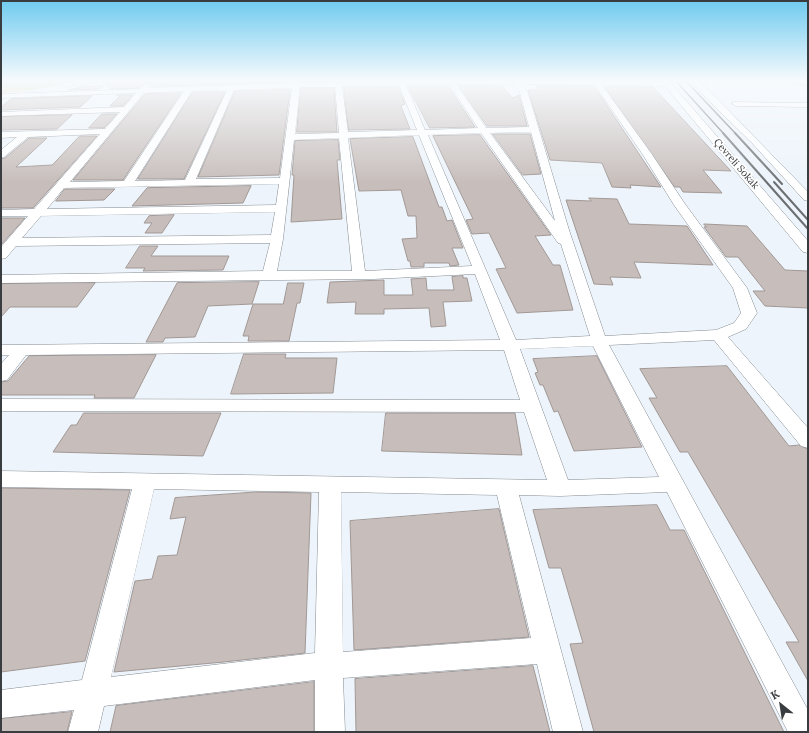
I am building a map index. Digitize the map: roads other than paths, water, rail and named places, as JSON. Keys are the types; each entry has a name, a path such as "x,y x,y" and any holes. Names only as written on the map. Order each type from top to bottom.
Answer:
{"street":[{"path":"1,255 122,114"},
{"path":"127,184 173,114"},
{"path":"190,183 220,114"},
{"path":"269,275 277,239 293,114"},
{"path":"342,114 359,275"},
{"path":"415,114 510,345 560,488"},
{"path":"472,114 570,251"},
{"path":"530,114 570,251 599,341 804,732"},
{"path":"1,350 510,345 718,335 740,326 749,313 740,288 680,205 648,155 619,114"},
{"name":"Çevreli Sokak","path":"693,114 808,249"},
{"path":"728,114 808,198"},
{"path":"290,137 534,128"},
{"path":"1,135 108,130"},
{"path":"1,155 26,134"},
{"path":"61,185 284,182"},
{"path":"1,213 39,211 280,208"},
{"path":"12,242 277,239"},
{"path":"1,279 359,275 480,270"},
{"path":"718,335 808,441"},
{"path":"1,376 22,350"},
{"path":"1,405 532,406"},
{"path":"1,479 560,488 673,484"},
{"path":"83,732 94,693 145,481"},
{"path":"330,484 330,732"},
{"path":"506,487 546,650 568,732"},
{"path":"1,704 329,666 546,650"}],"railway":[{"path":"706,114 724,134"},
{"path":"717,114 736,134"},
{"path":"723,133 808,229"},
{"path":"735,133 782,184"},
{"path":"774,182 808,220"}]}
